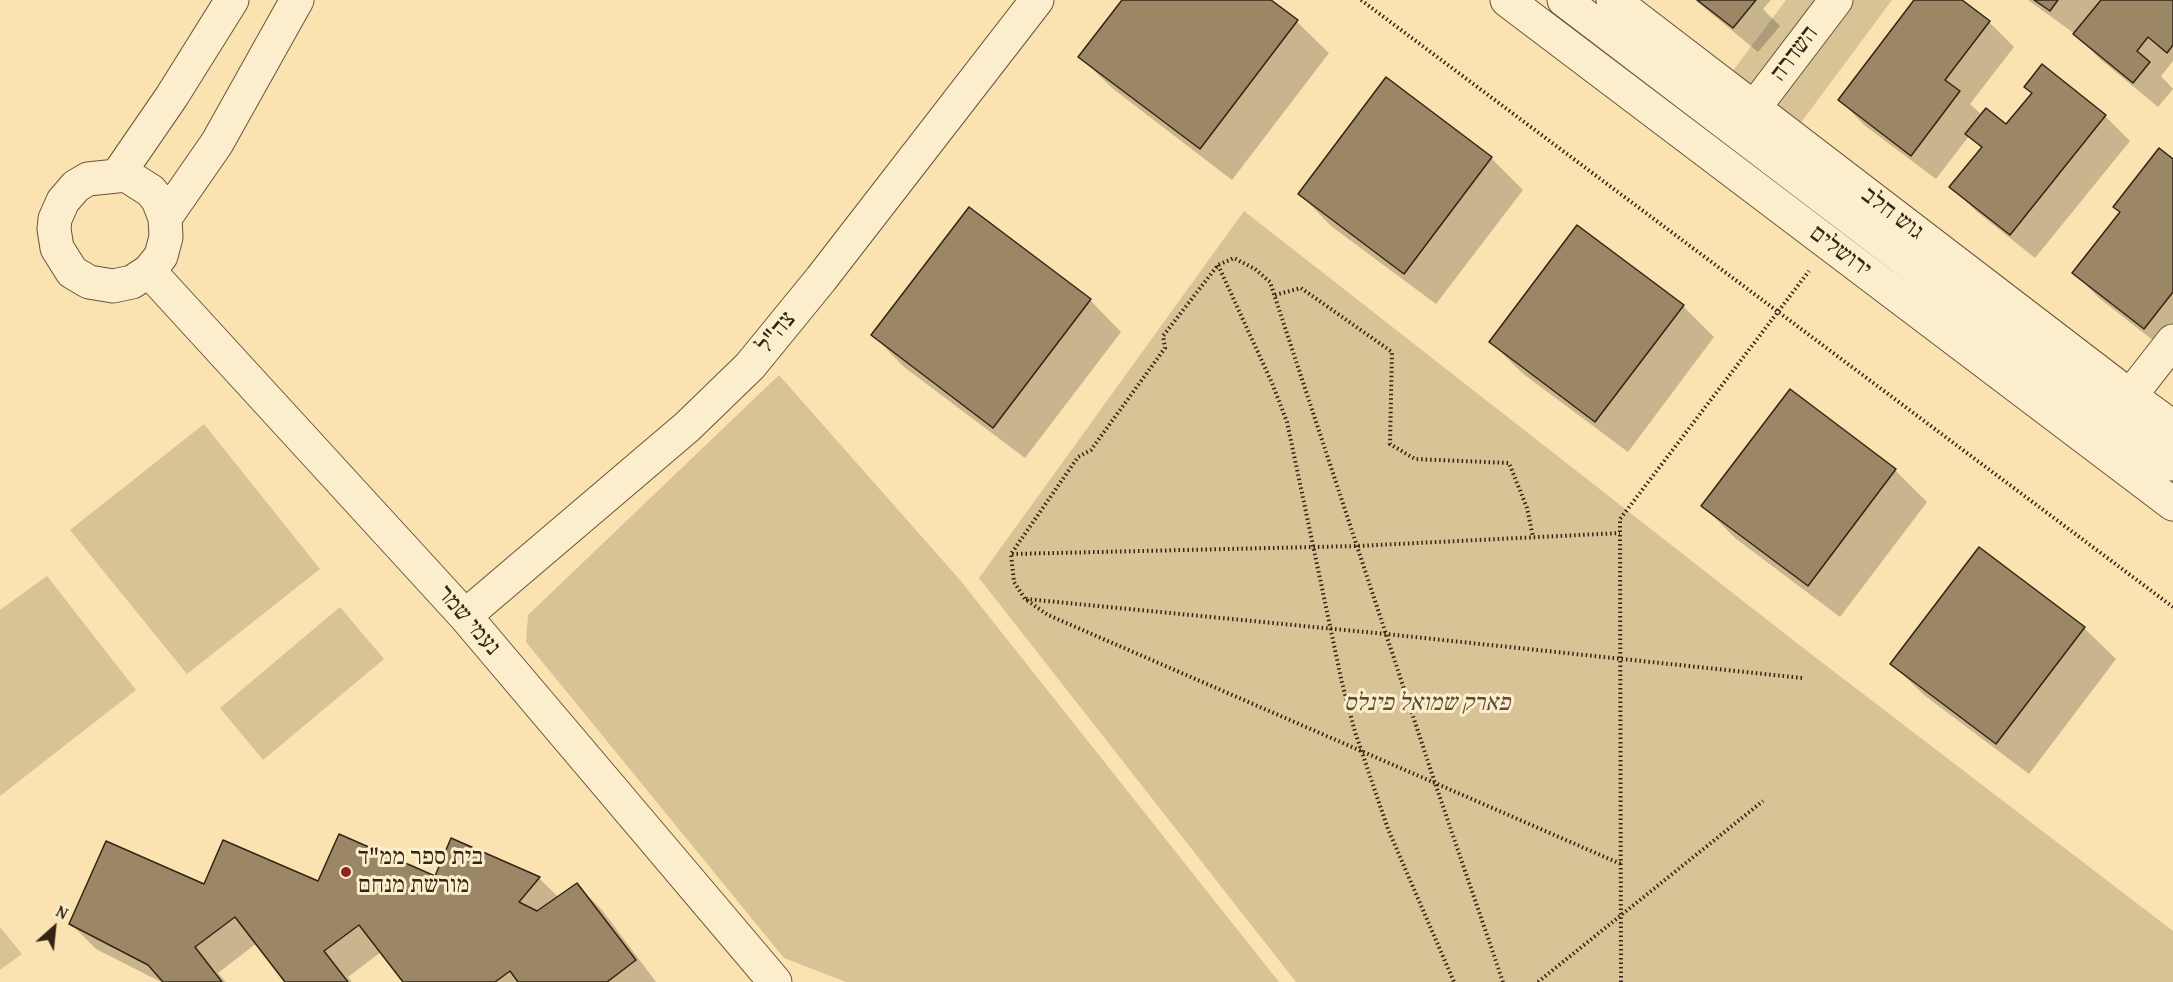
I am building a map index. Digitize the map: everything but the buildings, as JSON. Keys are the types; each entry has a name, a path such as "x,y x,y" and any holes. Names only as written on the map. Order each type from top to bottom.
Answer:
{"street":[{"path":"117,176 172,96 232,0"},
{"path":"165,218 217,143 297,0"},
{"name":"צה\"ל","path":"465,616 687,427 750,366 829,269 1037,0"},
{"name":"ירושלים","path":"1507,0 2173,504"},
{"name":"ירושלים","path":"1564,0 2173,464"},
{"name":"גוש חלב","path":"1613,0 2173,427"},
{"name":"השדרה","path":"1754,108 1836,0"},
{"path":"126,175 151,191 158,200 165,218 166,237 160,256 149,271 132,282 113,286 89,282 72,272 57,248 55,219 63,201 76,186 88,179 126,175"},
{"name":"נעמי שמר","path":"149,271 465,616 775,982"},
{"path":"2130,396 2173,341"}],"path":[{"path":"1361,0 2173,607"},
{"path":"1621,982 1620,519 1829,244"},
{"path":"1503,982 1435,783 1270,282 1255,269 1234,258 1218,265 1163,336 1165,348 1091,450 1078,457 1011,554 1014,582 1025,599 1048,615 1435,783 1621,864"},
{"path":"1218,265 1272,383 1287,422 1342,683 1361,751 1388,829 1454,982"},
{"path":"1275,295 1301,288 1392,352 1390,444 1415,459 1509,462 1527,508 1533,537"},
{"path":"1011,554 1357,546 1620,533"},
{"path":"1025,599 1331,628 1802,678"},
{"path":"1538,982 1763,801"}],"green space":[{"path":"1786,0 1892,0 1791,136 1723,84"},
{"name":"פארק שמואל פינלס","path":"1244,211 1798,644 2173,931 2173,982 1296,982 979,578"},
{"path":"779,375 960,580 1279,982 846,982 784,958 526,642 528,615"},
{"path":"204,424 320,569 187,674 70,530"},
{"path":"47,576 136,690 0,796 0,610"},
{"path":"340,607 384,659 263,760 220,708"},
{"path":"0,927 22,954 0,970"}],"place":[{"name":"בית ספר ממ\"ד מורשת מנחם","path":"346,872"}]}
